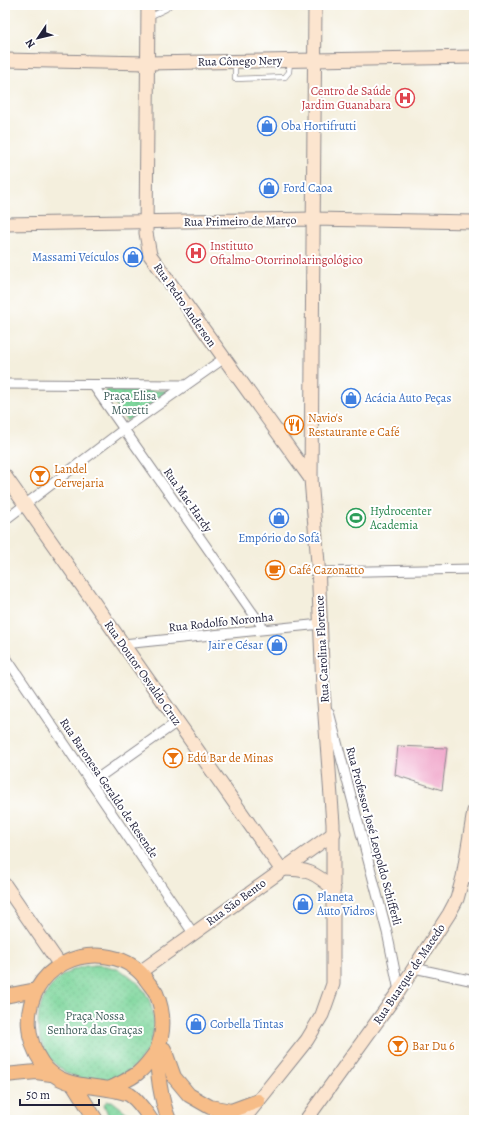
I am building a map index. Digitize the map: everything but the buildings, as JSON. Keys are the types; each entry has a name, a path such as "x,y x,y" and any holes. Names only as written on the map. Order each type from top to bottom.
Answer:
{"main road":[{"name":"Rua Carolina Florence","path":"243,1120 307,1040 324,1008 332,984 334,833 323,689 319,572 311,479 315,5"},
{"name":"Rua Pedro Anderson","path":"148,11 146,223 150,255 223,359 311,479"},
{"name":"Rua Cônego Nery","path":"5,60 147,62 474,57"},
{"name":"Rua Primeiro de Março","path":"5,224 146,223 313,219 474,222"},
{"name":"Rua Doutor Osvaldo Cruz","path":"6,478 281,869"},
{"name":"Rua Buarque de Macedo","path":"306,1120 399,991 458,899 469,878 474,811"},
{"name":"Rua São Bento","path":"140,972 281,869 334,833"},
{"path":"281,869 299,869 316,874 334,889"},
{"path":"5,885 60,965"},
{"path":"50,1074 41,1062 30,1038 28,1024 29,1009 36,990 45,977 60,965 85,956 113,957 127,963 140,972 155,992 161,1009 162,1027 159,1044 160,1092 169,1120"},
{"path":"5,996 36,990"},
{"path":"159,1044 174,1077 189,1095 210,1108 231,1111 258,1101"},
{"path":"108,1089 132,1078 144,1070 159,1044"},
{"path":"5,1075 36,1072 50,1074 74,1085 108,1089 129,1094 141,1106 151,1120"},
{"path":"74,1085 96,1120"}],"street":[{"path":"5,520 124,429 223,359"},
{"path":"5,384 185,385"},
{"name":"Rua Mac Hardy","path":"93,385 264,629"},
{"path":"319,572 474,569"},
{"name":"Rua Rodolfo Noronha","path":"123,644 321,624"},
{"name":"Rua Baronesa Geraldo de Resende","path":"5,656 193,933"},
{"name":"Rua Professor José Leopoldo Schifferli","path":"323,689 387,932 399,991"},
{"path":"91,783 177,722"},
{"path":"414,968 474,981"}],"lane":[{"path":"148,11 166,9 170,5"},
{"path":"235,61 235,80 285,77 289,72 290,60"}],"green space":[{"name":"Praça Elisa Moretti","path":"105,390 170,391 127,421"},
{"name":"Praça Nossa Senhora das Graças","path":"96,965 107,966 118,970 137,982 149,1001 153,1012 153,1034 149,1045 137,1064 118,1076 107,1080 96,1081 85,1080 74,1076 55,1064 43,1045 39,1034 38,1023 39,1012 43,1001 55,982 74,970 85,966"},
{"path":"107,1101 112,1101 136,1120 110,1120 104,1104"}],"place":[{"name":"Centro de Saúde Jardim Guanabara","path":"405,98"},
{"name":"Oba Hortifrutti","path":"267,126"},
{"name":"Ford Caoa","path":"269,188"},
{"name":"Instituto Oftalmo-Otorrinolaringológico","path":"196,253"},
{"name":"Massami Veículos","path":"133,257"},
{"name":"Acácia Auto Peças","path":"351,398"},
{"name":"Navio's Restaurante e Café","path":"294,425"},
{"name":"Landel Cervejaria","path":"40,476"},
{"name":"Empório do Sofá","path":"279,518"},
{"name":"Hydrocenter Academia","path":"356,518"},
{"name":"Café Cazonatto","path":"275,570"},
{"name":"Jair e César","path":"277,645"},
{"name":"Edú Bar de Minas","path":"173,758"},
{"name":"Planeta Auto Vidros","path":"303,904"},
{"name":"Corbella Tintas","path":"196,1024"},
{"name":"Bar Du 6","path":"398,1046"}]}
